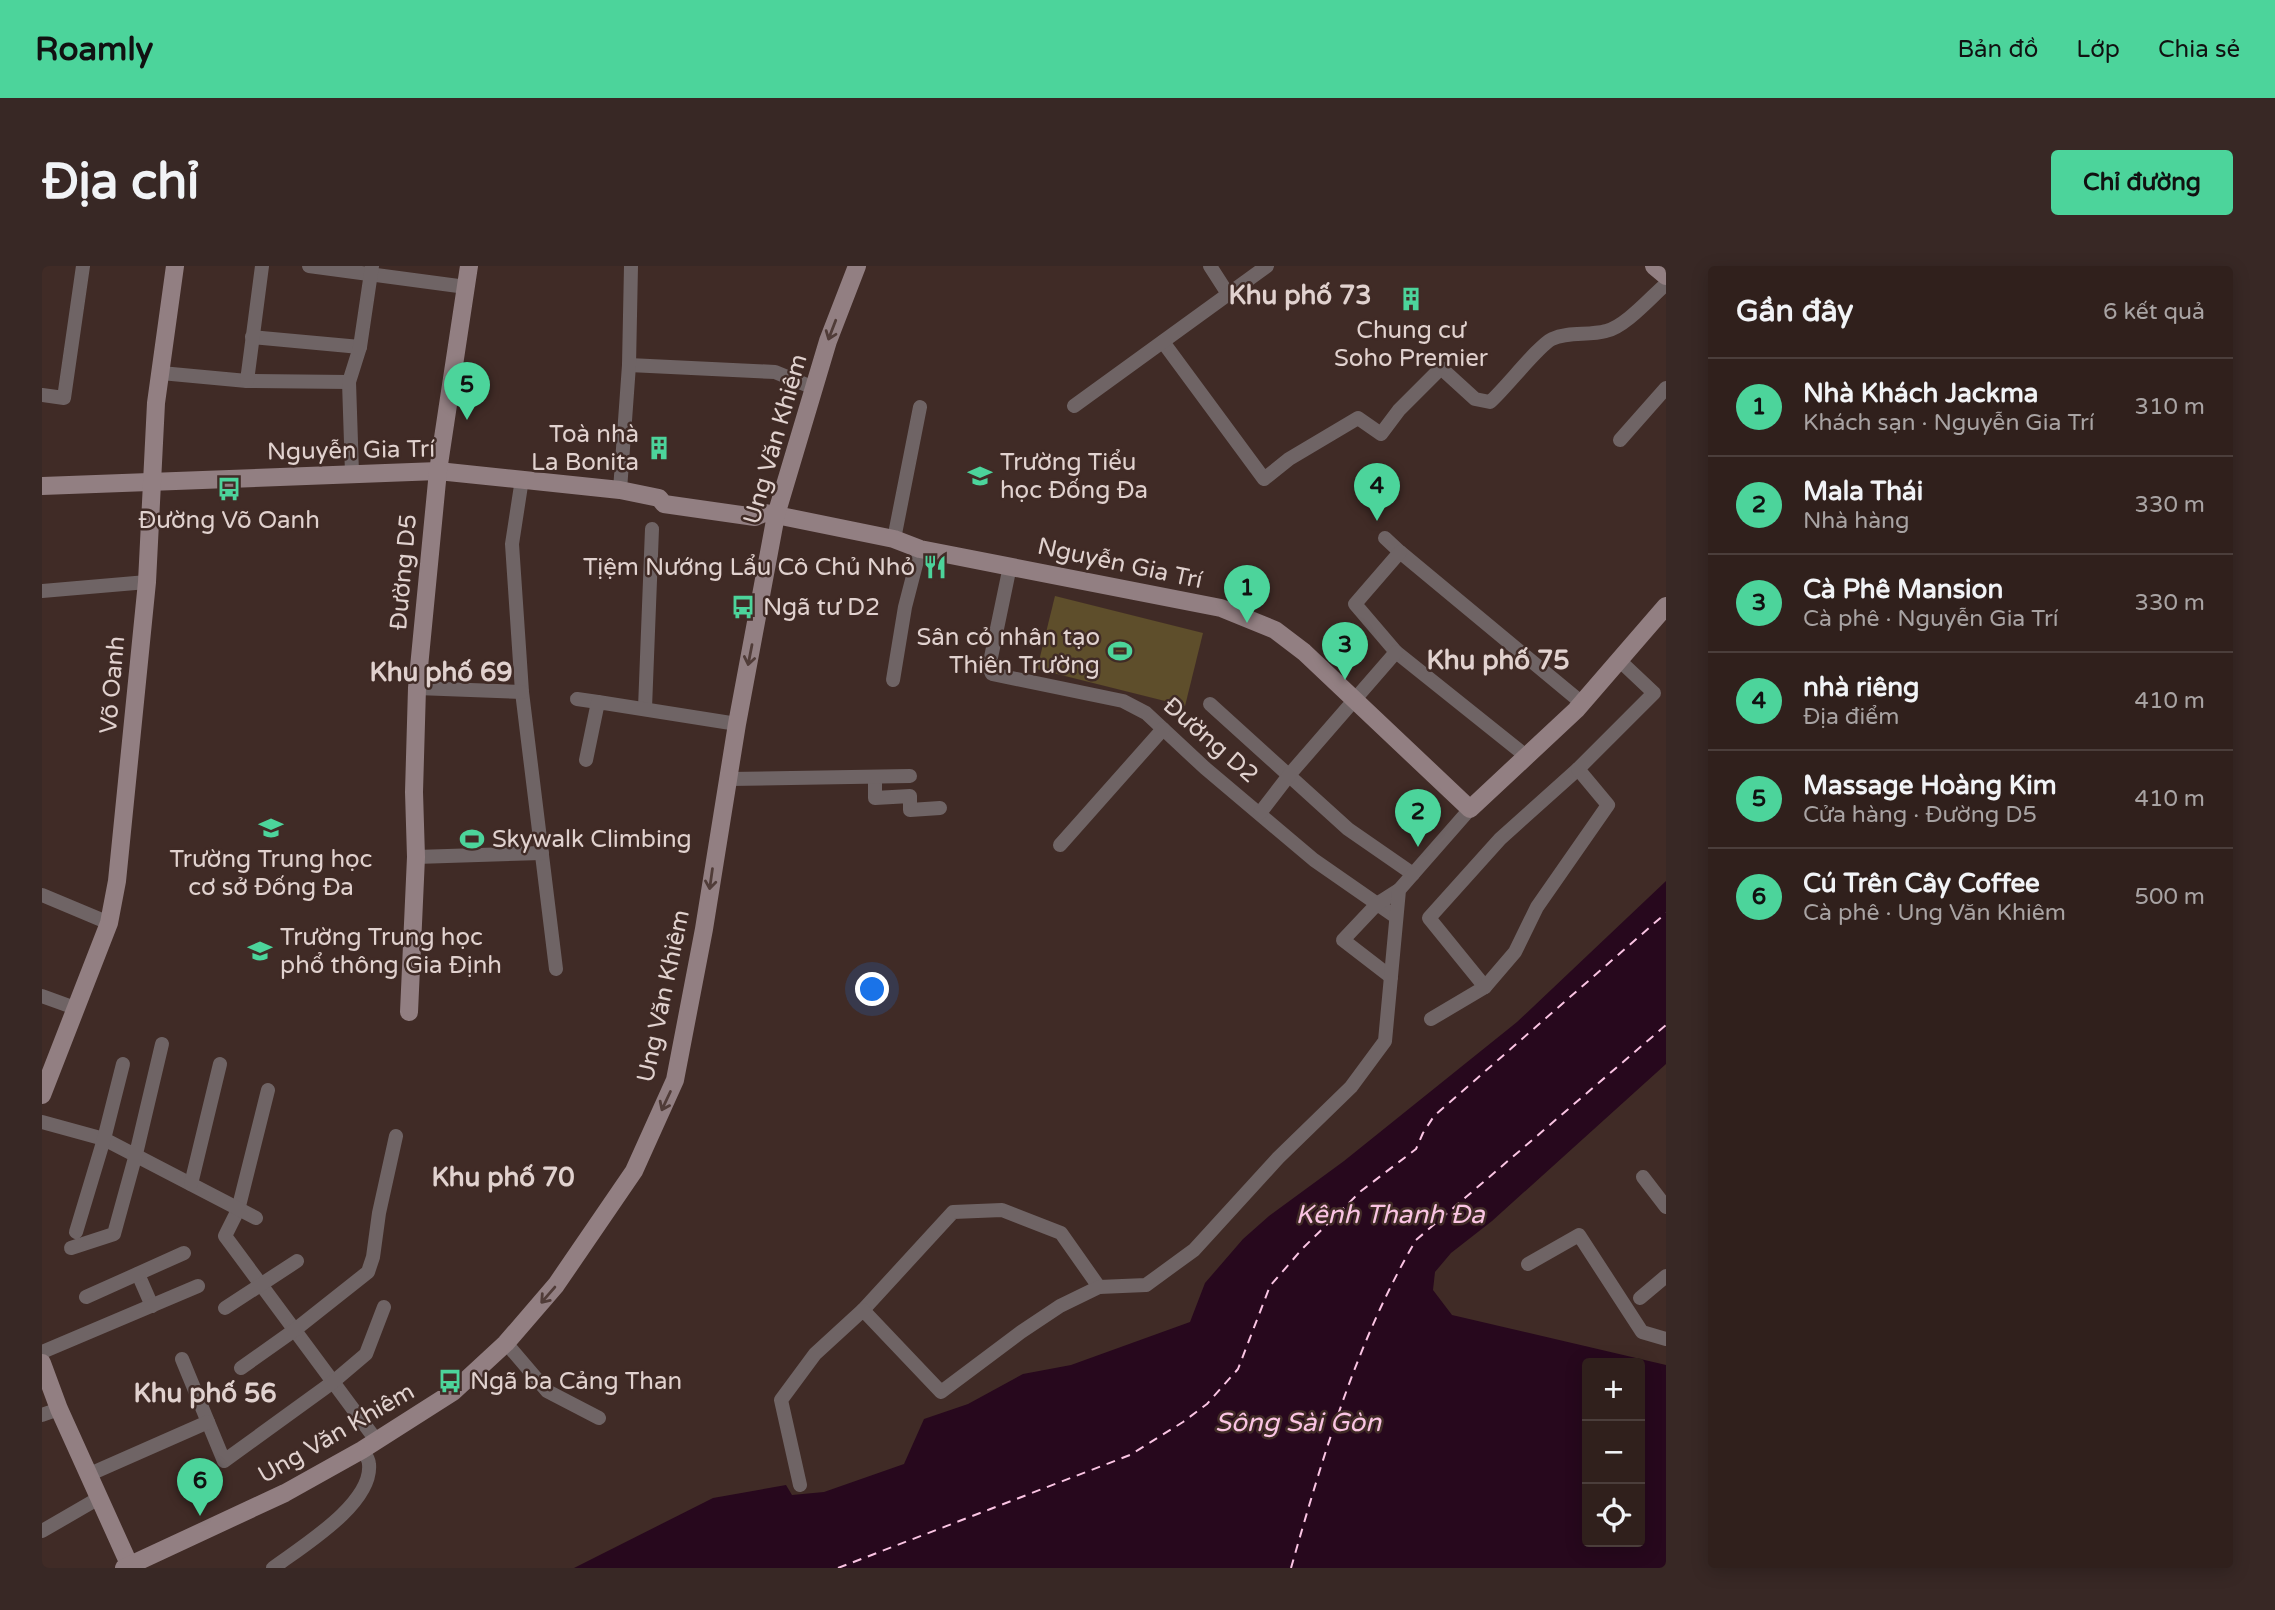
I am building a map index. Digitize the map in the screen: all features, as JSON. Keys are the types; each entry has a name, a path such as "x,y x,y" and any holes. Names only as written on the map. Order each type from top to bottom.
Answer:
{"street":[{"path":"42,395 65,398 83,266"},
{"name":"Võ Oanh","path":"42,1095 109,923 117,881 147,582 156,403 175,266"},
{"path":"247,381 262,266"},
{"path":"309,266 371,271 466,286"},
{"name":"Đường D5","path":"410,1012 416,857 414,792 417,688 438,471 469,266"},
{"path":"620,490 629,365 631,266"},
{"name":"Ung Văn Khiêm","path":"126,1566 285,1493 369,1445 453,1392 506,1343 556,1285 634,1171 676,1080 729,779 770,514 828,341 857,266"},
{"path":"1210,266 1228,294"},
{"path":"1074,406 1267,266"},
{"path":"1654,266 1666,276"},
{"path":"352,473 348,425 349,382 360,347 371,271"},
{"path":"1163,342 1264,479 1289,459 1358,418 1381,434 1399,410 1441,368 1475,399 1490,402 1549,340 1565,335 1608,331 1623,323 1666,284"},
{"path":"252,337 360,347"},
{"path":"629,365 775,372 814,388"},
{"path":"161,373 247,381 349,382"},
{"path":"1620,440 1666,388"},
{"path":"894,539 920,407"},
{"name":"Nguyễn Gia Trí","path":"42,486 438,471 620,490 659,498 668,493 757,506 770,514 894,539 920,549 1221,608 1275,630 1304,652 1470,809"},
{"path":"522,479 512,544 522,692 556,969"},
{"path":"645,709 652,529"},
{"path":"1385,538 1582,704"},
{"path":"893,680 905,607 920,549"},
{"path":"1400,552 1355,604 1395,652 1527,756"},
{"name":"Đường D2","path":"1010,566 989,667 992,674 1133,704 1314,860 1396,917"},
{"path":"42,591 147,582"},
{"path":"1391,978 1343,940 1377,904 1399,890 1470,809 1582,704 1666,606"},
{"path":"1260,813 1395,652"},
{"path":"1485,987 1429,918 1500,839 1578,769 1654,693 1619,660"},
{"path":"417,688 522,692"},
{"path":"577,699 737,724"},
{"path":"586,760 598,702"},
{"path":"1210,704 1348,829 1413,874"},
{"path":"1060,845 1163,729"},
{"path":"1431,1019 1485,987 1515,952 1537,907 1608,805 1578,769"},
{"path":"729,779 909,776"},
{"path":"875,777 875,798 910,796 910,810 940,808"},
{"path":"416,857 542,853"},
{"path":"863,1310 941,1392 1060,1306 1099,1287 1146,1285 1194,1250 1278,1158 1351,1087 1385,1041 1399,890"},
{"path":"42,895 109,923"},
{"path":"42,996 75,1008"},
{"path":"71,1248 114,1234 162,1045"},
{"path":"76,1232 123,1064"},
{"path":"191,1184 220,1064"},
{"path":"268,1090 238,1210 225,1236 334,1382 369,1445 368,1475 356,1503 324,1531 273,1568"},
{"path":"42,1122 104,1139 256,1219"},
{"path":"241,1368 365,1276 373,1257 379,1213 396,1136"},
{"path":"1643,1177 1666,1207"},
{"path":"800,1485 781,1401 815,1354 863,1310 953,1212 1002,1210 1061,1233 1099,1287"},
{"path":"1528,1264 1579,1235 1642,1332 1666,1339"},
{"path":"86,1297 184,1253"},
{"path":"225,1308 297,1261"},
{"path":"138,1274 152,1306"},
{"path":"1640,1298 1666,1276"},
{"path":"42,1352 198,1286"},
{"path":"182,1359 224,1461 334,1382 366,1354 384,1307"},
{"path":"506,1343 547,1391 599,1418"},
{"path":"42,1363 51,1412 90,1474 126,1566"},
{"path":"90,1474 208,1423"},
{"path":"42,1531 99,1498"}],"shaded area":[{"name":"Sân cỏ nhân tạo Thiên Trường","path":"1055,596 1203,633 1185,706 1037,669"}],"water":[{"name":"Sông Sài Gòn","path":"1666,881 1666,1064 1492,1221 1451,1253 1435,1272 1433,1290 1452,1315 1636,1358 1582,1358 1582,1547 1645,1547 1645,1360 1666,1365 1666,1568 574,1568 713,1498 786,1485 792,1495 824,1492 904,1464 924,1419 968,1404 1023,1374 1071,1365 1190,1322 1205,1283 1243,1239 1269,1216 1344,1161 1517,1022"}],"ferry route":[{"path":"838,1568 1130,1455 1207,1404 1238,1369 1270,1286 1303,1248 1361,1191 1416,1149 1434,1116 1666,913"},
{"path":"1291,1568 1329,1441 1359,1358 1395,1278 1416,1240 1666,1025"}],"place":[{"name":"Chung cư Soho Premier","path":"1411,299"},
{"name":"Massage Hoàng Kim","path":"467,420"},
{"name":"Toà nhà La Bonita","path":"659,448"},
{"name":"Trường Tiểu học Đống Đa","path":"980,476"},
{"name":"Đường Võ Oanh","path":"229,489"},
{"name":"nhà riêng","path":"1377,521"},
{"name":"Tịệm Nướng Lẩu Cô Chủ Nhỏ","path":"935,567"},
{"name":"Ngã tư D2","path":"743,607"},
{"name":"Nhà Khách Jackma","path":"1247,623"},
{"name":"Sân cỏ nhân tạo Thiên Trường","path":"1120,651"},
{"name":"Cà Phê Mansion","path":"1345,680"},
{"name":"Trường Trung học cơ sở Đống Đa","path":"271,828"},
{"name":"Skywalk Climbing","path":"472,839"},
{"name":"Mala Thái","path":"1418,847"},
{"name":"Trường Trung học phổ thông Gia Định","path":"260,951"},
{"name":"Ngã ba Cảng Than","path":"450,1381"},
{"name":"Cú Trên Cây Coffee","path":"200,1516"}],"district":[{"name":"Khu phố 73","path":"1300,295"},
{"name":"Khu phố 75","path":"1498,660"},
{"name":"Khu phố 69","path":"441,672"},
{"name":"Khu phố 70","path":"503,1177"},
{"name":"Khu phố 56","path":"205,1393"}],"water label":[{"name":"Kênh Thanh Đa","path":"1390,1214"}]}
